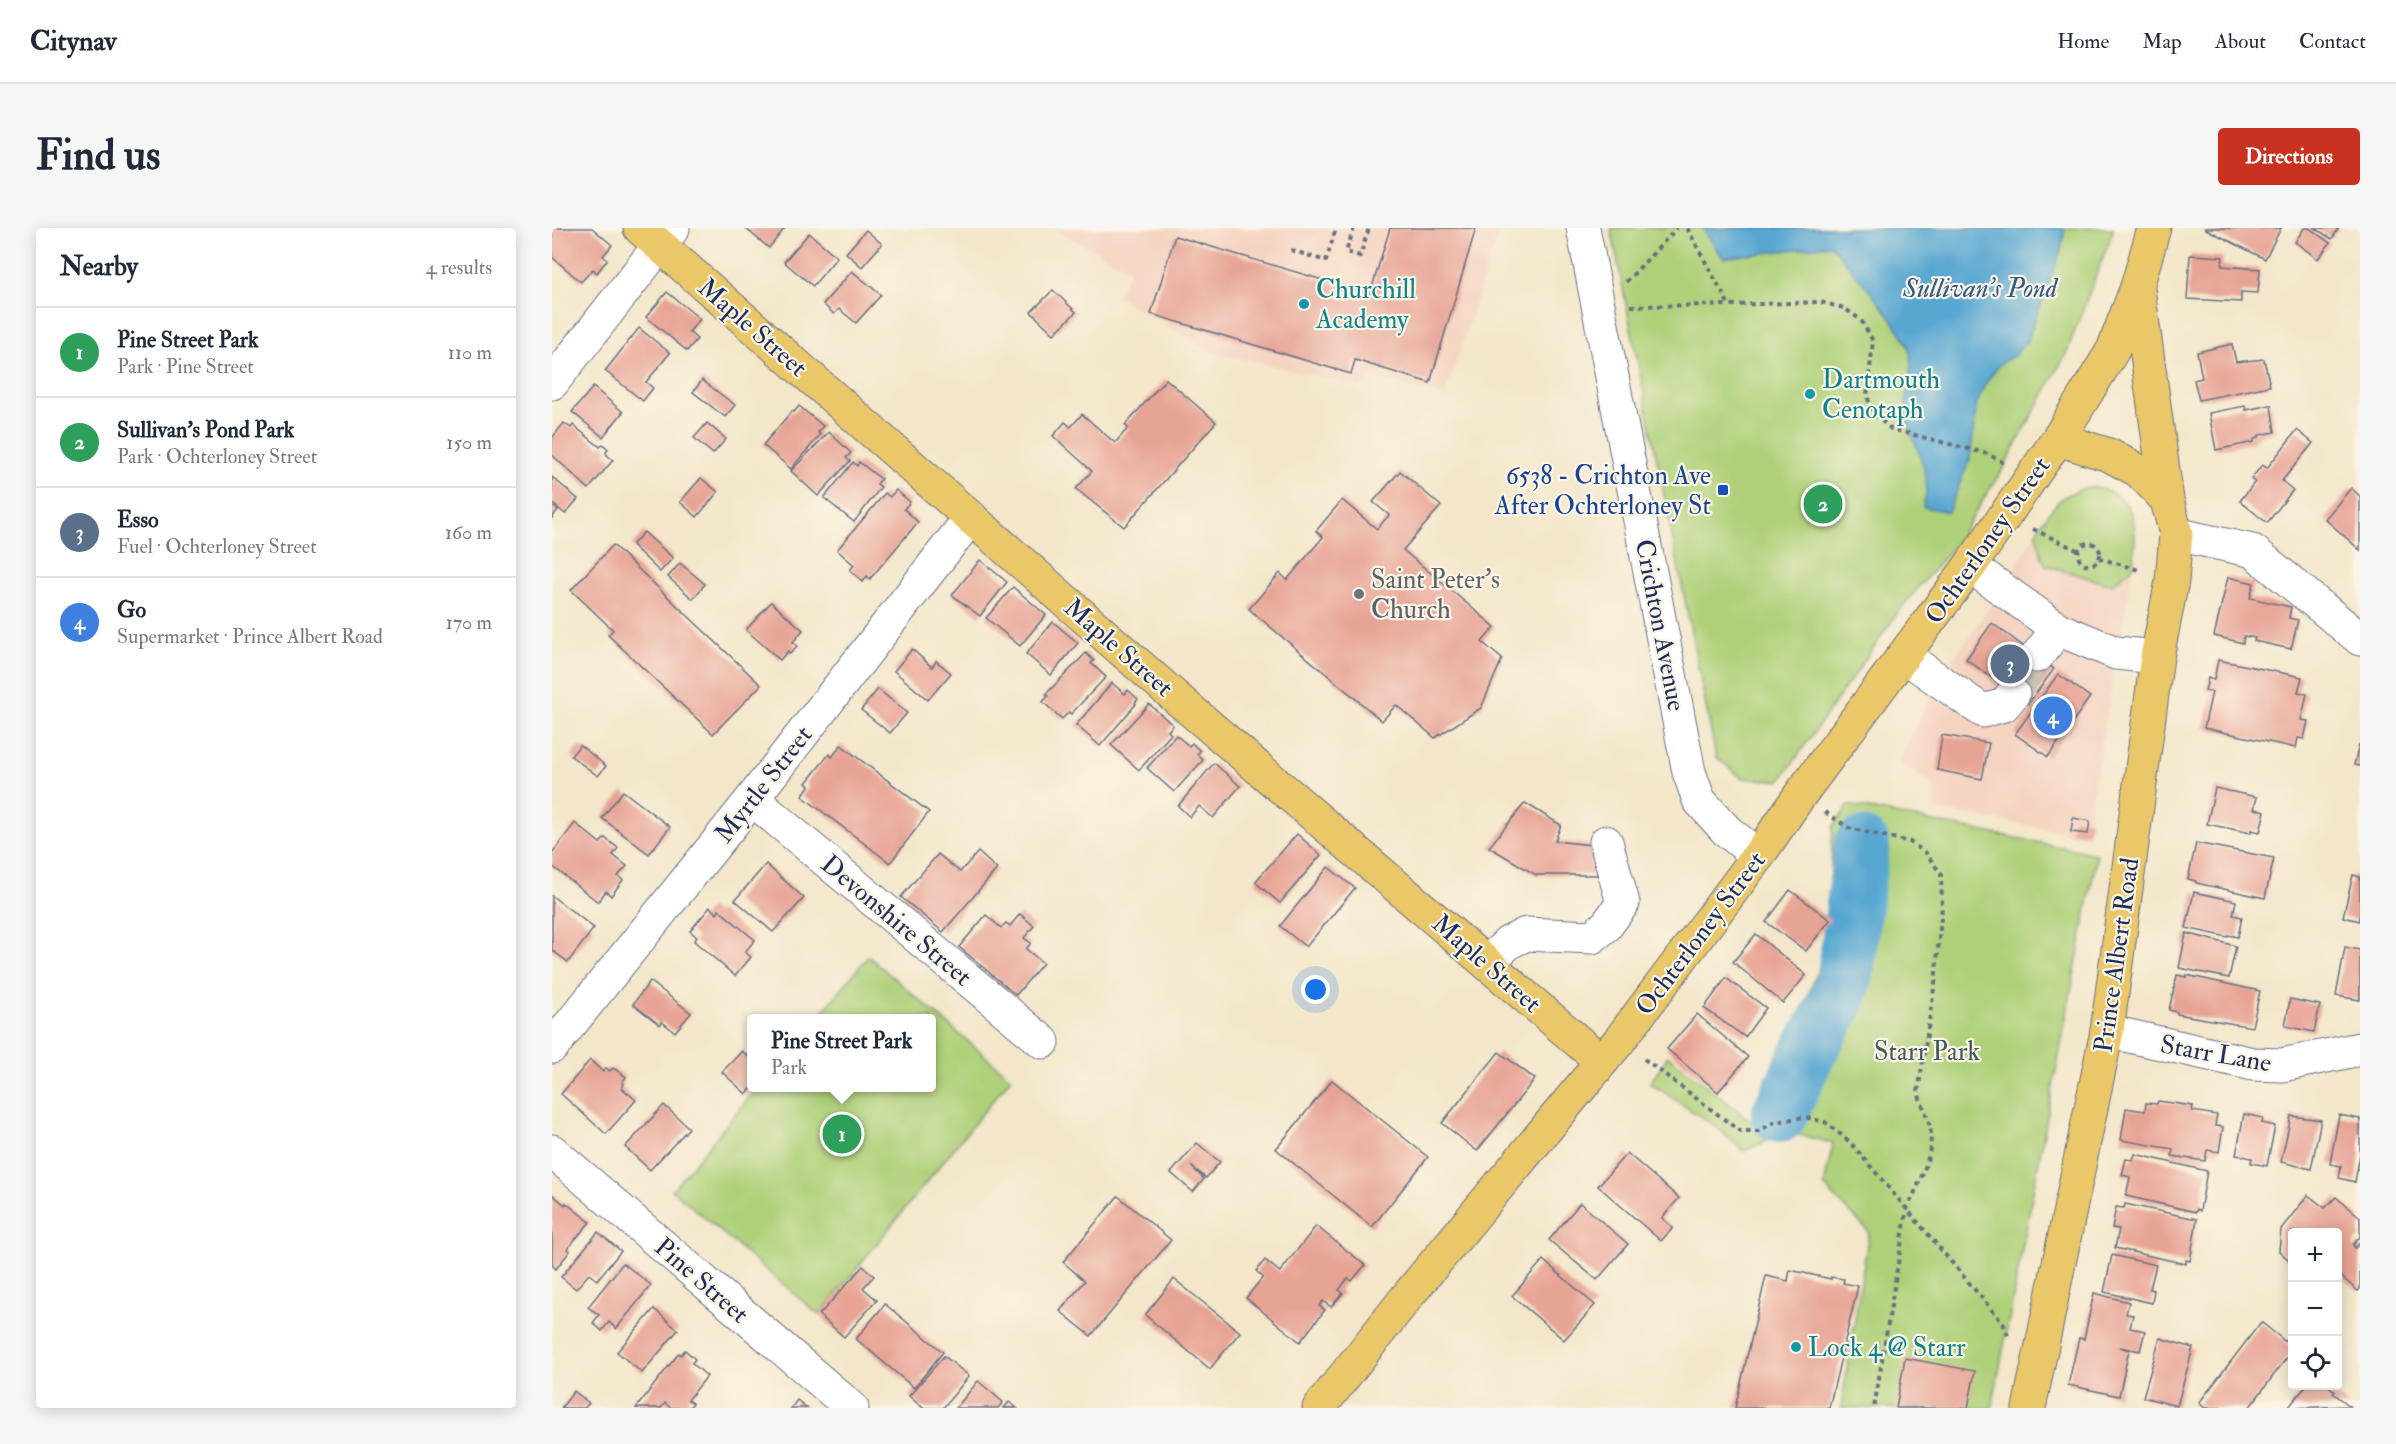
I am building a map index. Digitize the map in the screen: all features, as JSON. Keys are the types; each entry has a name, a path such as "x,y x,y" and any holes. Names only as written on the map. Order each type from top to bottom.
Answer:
{"main road":[{"name":"Prince Albert Road","path":"2154,228 2138,287 2113,350 2058,439 2109,455 2139,471 2167,500"},
{"name":"Maple Street","path":"657,234 971,517 1487,963 1610,1051"},
{"name":"Prince Albert Road","path":"2029,1408 2107,1031 2157,657 2172,581 2176,534 2167,500 2138,287"},
{"name":"Ochterloney Street","path":"1319,1408 1410,1293 1610,1051 1758,856 1800,795 1970,566 2058,439"}],"street":[{"name":"Crichton Avenue","path":"1584,228 1689,772 1700,800 1726,830 1758,856"},
{"path":"552,383 657,234"},
{"name":"Myrtle Street","path":"552,1047 752,799 971,517"},
{"path":"2176,534 2253,550 2360,639"},
{"path":"1970,566 2058,629 2116,653 2157,657"},
{"path":"2037,656 2058,629"},
{"path":"1904,656 1983,711 2004,705 2013,693"},
{"name":"Devonshire Street","path":"752,799 1042,1042"},
{"path":"1487,963 1508,943 1526,934 1592,937 1606,926 1623,903 1606,842"},
{"name":"Starr Lane","path":"2107,1031 2253,1064 2282,1065 2360,1049"},
{"name":"Pine Street","path":"552,1151 852,1408"}],"path":[{"path":"1291,250 1326,261 1336,228"},
{"path":"1354,228 1346,252 1360,256 1369,228"},
{"path":"1601,309 1677,228"},
{"path":"1687,228 1729,305"},
{"path":"1601,309 1638,305 1820,302 1844,308 1861,320 1873,341 1867,396 1874,414 1891,429 1988,454"},
{"path":"2005,515 2079,550"},
{"path":"2093,543 2100,550 2099,558 2091,565 2084,564 2079,558 2079,550 2083,545 2093,543"},
{"path":"2099,558 2172,581"},
{"path":"1800,795 1849,828 1910,842 1926,853 1941,874 1942,906 1935,983 1918,1092 1929,1124 1930,1147 1919,1184 1907,1209 1874,1408"},
{"path":"1610,1051 1740,1131 1758,1131 1775,1122 1804,1117 1826,1122 1850,1142 1907,1209 2002,1323 2011,1342"}],"shaded area":[{"path":"1052,228 1500,228 1445,397 1374,377 1361,386 1212,352 1117,296 1130,270"},
{"path":"2036,532 2046,565 2111,585 2133,567 2085,836 1933,809 1934,786 1899,761 1938,680 2003,589"}],"green space":[{"path":"1611,228 2114,228 2066,354 2005,465 1956,543 1901,608 1780,781 1742,778 1716,757"},
{"path":"2096,487 2111,492 2121,499 2128,507 2134,528 2133,567 2111,585 2046,565 2036,532 2060,500 2075,491"},
{"name":"Starr Park","path":"1849,805 2097,854 1992,1408 1841,1408 1869,1232 1824,1186 1833,1143 1786,1132 1744,1151 1716,1127 1650,1083 1668,1056 1758,1126 1827,946 1833,827"},
{"path":"868,956 936,1014 821,1014"},
{"path":"936,1014 1011,1078 819,1315 672,1190 754,1092 936,1092"}],"water":[{"name":"Sullivan's Pond","path":"1702,228 2065,228 2061,251 2027,341 2015,355 2000,364 1986,383 1977,403 1970,459 1948,512 1923,507 1926,494 1925,471 1910,430 1906,410 1911,361 1906,342 1887,313 1831,245 1723,258"}],"building":[{"path":"552,228 592,228 612,245 603,256 607,260 597,273 593,269 581,282 552,257"},
{"path":"745,228 785,228 769,248"},
{"name":"Churchill Academy","path":"1390,228 1476,228 1430,383 1355,360 1351,374 1151,314 1175,236 1370,294"},
{"path":"2204,228 2281,228 2265,259"},
{"path":"2304,228 2309,228 2330,243 2318,259 2295,242"},
{"path":"2315,228 2339,228 2332,239"},
{"path":"866,230 882,244 862,267 846,253"},
{"path":"809,233 837,257 813,286 784,262"},
{"path":"2190,255 2223,257 2222,266 2260,269 2258,293 2241,292 2241,302 2187,299"},
{"path":"852,271 881,295 856,323 839,309 834,314 823,304"},
{"path":"1053,290 1076,312 1054,334 1031,312"},
{"path":"667,292 700,319 689,332 697,339 687,351 646,317"},
{"path":"639,328 670,353 646,382 653,388 643,401 605,371"},
{"path":"2232,344 2236,362 2264,359 2270,386 2199,400 2194,380 2202,378 2197,352"},
{"path":"1166,379 1216,422 1124,527 1076,489 1092,471 1053,436 1065,422 1071,427 1082,414 1115,443 1128,428 1125,425"},
{"path":"702,380 735,405 725,417 693,392"},
{"path":"593,387 623,412 603,437 572,412"},
{"path":"2271,405 2275,432 2259,435 2254,442 2216,450 2209,413 2245,406 2246,410"},
{"path":"799,406 823,426 818,432 820,435 791,469 763,445"},
{"path":"564,423 571,428 573,425 600,447 603,444 608,449 607,455 613,460 589,489 552,455 552,438"},
{"path":"707,423 726,439 713,454 694,438"},
{"path":"2297,430 2313,443 2282,481 2293,490 2267,523 2240,501 2255,482 2251,479 2262,465 2267,468"},
{"path":"829,432 851,453 846,458 850,461 818,496 791,471"},
{"path":"853,462 857,466 859,462 881,479 877,484 881,487 854,522 824,498"},
{"name":"Saint Peter's Church","path":"1400,471 1441,506 1403,550 1495,627 1482,642 1502,659 1481,708 1435,738 1396,705 1382,721 1249,609 1280,573 1287,580 1323,537 1316,531 1342,500 1377,529 1389,515 1373,502"},
{"path":"552,477 578,499 565,514 552,503"},
{"path":"701,478 718,492 697,517 680,502"},
{"path":"2351,488 2360,496 2360,550 2325,519"},
{"path":"896,490 910,502 904,509 918,522 870,579 867,576 863,582 850,570 854,565 837,550 885,493 890,497"},
{"path":"552,506 558,510 552,518"},
{"path":"644,532 673,558 660,572 632,545"},
{"path":"613,545 761,685 713,734 608,635 613,630 571,590"},
{"path":"980,560 1007,582 980,616 952,595"},
{"path":"680,563 705,584 693,599 668,577"},
{"path":"2228,577 2254,583 2250,598 2291,607 2289,618 2298,620 2291,649 2254,641 2255,638 2244,636 2243,643 2214,636"},
{"path":"1013,587 1046,615 1020,646 986,618"},
{"path":"771,602 803,630 793,642 797,646 790,654 788,651 780,660 746,630"},
{"path":"1053,622 1078,643 1051,675 1026,654"},
{"path":"1992,623 2054,669 2028,704 1966,659"},
{"path":"912,649 932,667 936,661 951,673 928,700 894,671"},
{"path":"1086,653 1094,661 1091,663 1106,677 1071,714 1069,712 1062,719 1043,702 1048,696 1046,694"},
{"path":"2218,660 2302,677 2298,692 2307,694 2301,720 2308,721 2304,739 2298,738 2296,748 2204,728 2212,692 2205,691 2208,678 2214,680"},
{"path":"2058,674 2090,697 2048,757 2015,734"},
{"path":"1112,683 1125,694 1128,690 1138,699 1100,746 1076,725"},
{"path":"878,689 907,713 890,733 861,710"},
{"path":"1149,704 1173,725 1168,731 1171,734 1139,770 1111,745"},
{"path":"1176,735 1189,746 1192,743 1200,751 1197,754 1203,760 1174,792 1147,768"},
{"path":"1942,735 1989,743 1982,779 1937,770"},
{"path":"580,745 606,766 598,776 571,756"},
{"path":"841,745 929,812 890,863 802,796 809,786 806,783 829,754 832,757"},
{"path":"2360,746 2360,766 2354,765"},
{"path":"1214,763 1240,786 1213,818 1199,806 1190,817 1178,806"},
{"path":"2215,788 2257,797 2254,809 2265,811 2260,832 2251,830 2251,833 2207,824"},
{"path":"623,791 670,827 649,854 602,818"},
{"path":"1525,803 1561,825 1555,841 1592,845 1598,875 1536,875 1489,847"},
{"path":"2073,818 2090,821 2088,834 2071,832"},
{"path":"575,823 600,843 605,838 618,848 613,855 627,866 618,876 623,880 611,896 606,891 598,902 552,866 552,853"},
{"path":"1297,834 1321,855 1280,903 1255,882"},
{"path":"2196,843 2274,858 2265,898 2196,883 2188,879"},
{"path":"978,852 997,869 943,932 901,897 938,854 960,872"},
{"path":"766,864 804,898 773,932 735,900"},
{"path":"1328,867 1355,888 1306,947 1280,926"},
{"path":"2353,875 2360,877 2360,921 2343,917"},
{"path":"1790,890 1830,920 1806,951 1766,922"},
{"path":"2194,892 2236,901 2233,915 2242,917 2238,937 2228,935 2227,937 2186,928"},
{"path":"552,896 594,928 568,962 552,950"},
{"path":"710,907 717,914 719,910 755,940 745,952 751,957 735,976 694,941 697,937 690,931"},
{"path":"1020,914 1034,926 1024,938 1031,943 1026,949 1043,963 1016,995 959,947 986,915 1001,928 1006,923 1010,926"},
{"path":"2186,933 2236,946 2229,978 2179,968"},
{"path":"1756,934 1806,975 1783,1003 1733,962"},
{"path":"2345,947 2360,950 2360,1000 2336,996"},
{"path":"2177,975 2260,991 2252,1027 2177,1014 2169,1010"},
{"path":"1726,978 1766,1008 1745,1037 1704,1008"},
{"path":"650,981 691,1013 675,1032 662,1022 660,1025 633,1004"},
{"path":"2290,999 2320,1005 2314,1032 2285,1026"},
{"path":"1697,1014 1748,1057 1718,1092 1667,1049"},
{"path":"742,1051 747,1056 748,1092 746,1094 722,1072"},
{"path":"1499,1052 1535,1079 1477,1151 1442,1123"},
{"path":"590,1060 603,1072 606,1068 610,1071 613,1068 626,1077 622,1082 624,1084 622,1088 636,1100 606,1134 561,1094"},
{"path":"1332,1080 1428,1157 1372,1227 1276,1149"},
{"path":"2158,1101 2193,1106 2192,1111 2217,1115 2215,1126 2223,1127 2219,1152 2207,1150 2205,1161 2172,1156 2173,1149 2121,1140 2126,1108 2145,1111 2146,1103 2157,1104"},
{"path":"664,1105 689,1128 650,1170 625,1147"},
{"path":"2244,1114 2263,1118 2262,1123 2275,1126 2267,1166 2251,1163 2252,1158 2236,1155"},
{"path":"2339,1115 2360,1119 2360,1154 2355,1182 2339,1178 2341,1166 2330,1164"},
{"path":"2291,1116 2321,1120 2311,1169 2281,1162"},
{"path":"1197,1143 1220,1162 1206,1178 1191,1166 1204,1179 1193,1192 1171,1173"},
{"path":"1627,1153 1679,1198 1662,1218 1673,1228 1661,1241 1598,1186"},
{"path":"2135,1154 2207,1171 2200,1211 2126,1196 2130,1177 2122,1175 2126,1159 2133,1160"},
{"path":"552,1194 590,1222 567,1249 570,1251 556,1269 552,1265"},
{"path":"2308,1195 2325,1208 2336,1197 2360,1217 2360,1237 2353,1245 2355,1248 2360,1243 2360,1289 2358,1291 2342,1277 2342,1228 2288,1228 2288,1259 2279,1251 2281,1229"},
{"path":"1118,1196 1171,1240 1091,1336 1060,1311 1085,1281 1063,1262"},
{"path":"1580,1203 1628,1244 1597,1280 1549,1240"},
{"path":"2125,1204 2197,1219 2190,1261 2186,1260 2186,1264 2115,1248 2119,1229 2112,1228 2116,1207 2124,1208"},
{"path":"1316,1226 1365,1265 1352,1281 1348,1278 1339,1290 1343,1293 1331,1307 1323,1301 1319,1306 1325,1310 1300,1342 1246,1298 1263,1277 1256,1271 1265,1260 1280,1272"},
{"path":"598,1232 621,1251 597,1280 589,1274 576,1289 561,1277"},
{"path":"2112,1255 2156,1265 2150,1289 2154,1290 2152,1303 2104,1292"},
{"path":"1543,1260 1595,1305 1564,1340 1512,1296"},
{"path":"623,1263 651,1285 616,1329 609,1322 602,1331 593,1323 599,1315 588,1307"},
{"path":"863,1266 874,1276 863,1288 877,1300 844,1337 819,1315"},
{"name":"Lock 4 @ Starr","path":"1790,1270 1831,1279 1831,1277 1844,1279 1843,1283 1858,1286 1829,1408 1735,1408 1766,1276 1788,1281"},
{"path":"1174,1279 1240,1332 1210,1369 1145,1315"},
{"path":"2094,1293 2129,1302 2126,1314 2133,1315 2130,1328 2145,1331 2140,1351 2120,1347 2129,1350 2119,1396 2068,1385 2079,1338 2084,1339"},
{"path":"885,1304 943,1352 914,1388 856,1339"},
{"path":"654,1309 678,1330 642,1373 617,1352"},
{"path":"2261,1322 2288,1344 2288,1356 2249,1408 2205,1408 2199,1403"},
{"path":"2160,1338 2193,1348 2177,1406 2143,1397"},
{"path":"685,1350 695,1359 692,1363 707,1376 688,1400 693,1403 689,1408 671,1408 665,1403 661,1408 636,1408 679,1353 681,1355"},
{"path":"944,1356 969,1376 943,1408 923,1408 909,1396"},
{"path":"1905,1358 1975,1371 1968,1408 1896,1408"},
{"path":"978,1381 1003,1402 998,1408 956,1408"},
{"path":"2303,1390 2334,1390 2333,1393 2350,1406 2288,1408"},
{"path":"574,1391 589,1403 585,1408 561,1408"},
{"path":"797,1400 807,1408 791,1408"},
{"path":"1009,1402 1017,1408 1004,1408"}],"waterway":[{"path":"1779,1115 1808,1053 1837,1001 1845,977 1862,845"}],"tunnel":[{"path":"2013,694 2037,656"}],"place":[{"name":"Churchill Academy","path":"1304,304"},
{"name":"Dartmouth Cenotaph","path":"1810,394"},
{"name":"6538 - Crichton Ave After Ochterloney St","path":"1723,490"},
{"name":"Sullivan's Pond Park","path":"1823,504"},
{"name":"Saint Peter's Church","path":"1359,594"},
{"name":"Esso","path":"2010,664"},
{"name":"Go","path":"2053,716"},
{"name":"Pine Street Park","path":"842,1134"},
{"name":"Lock 4 @ Starr","path":"1796,1347"}]}
